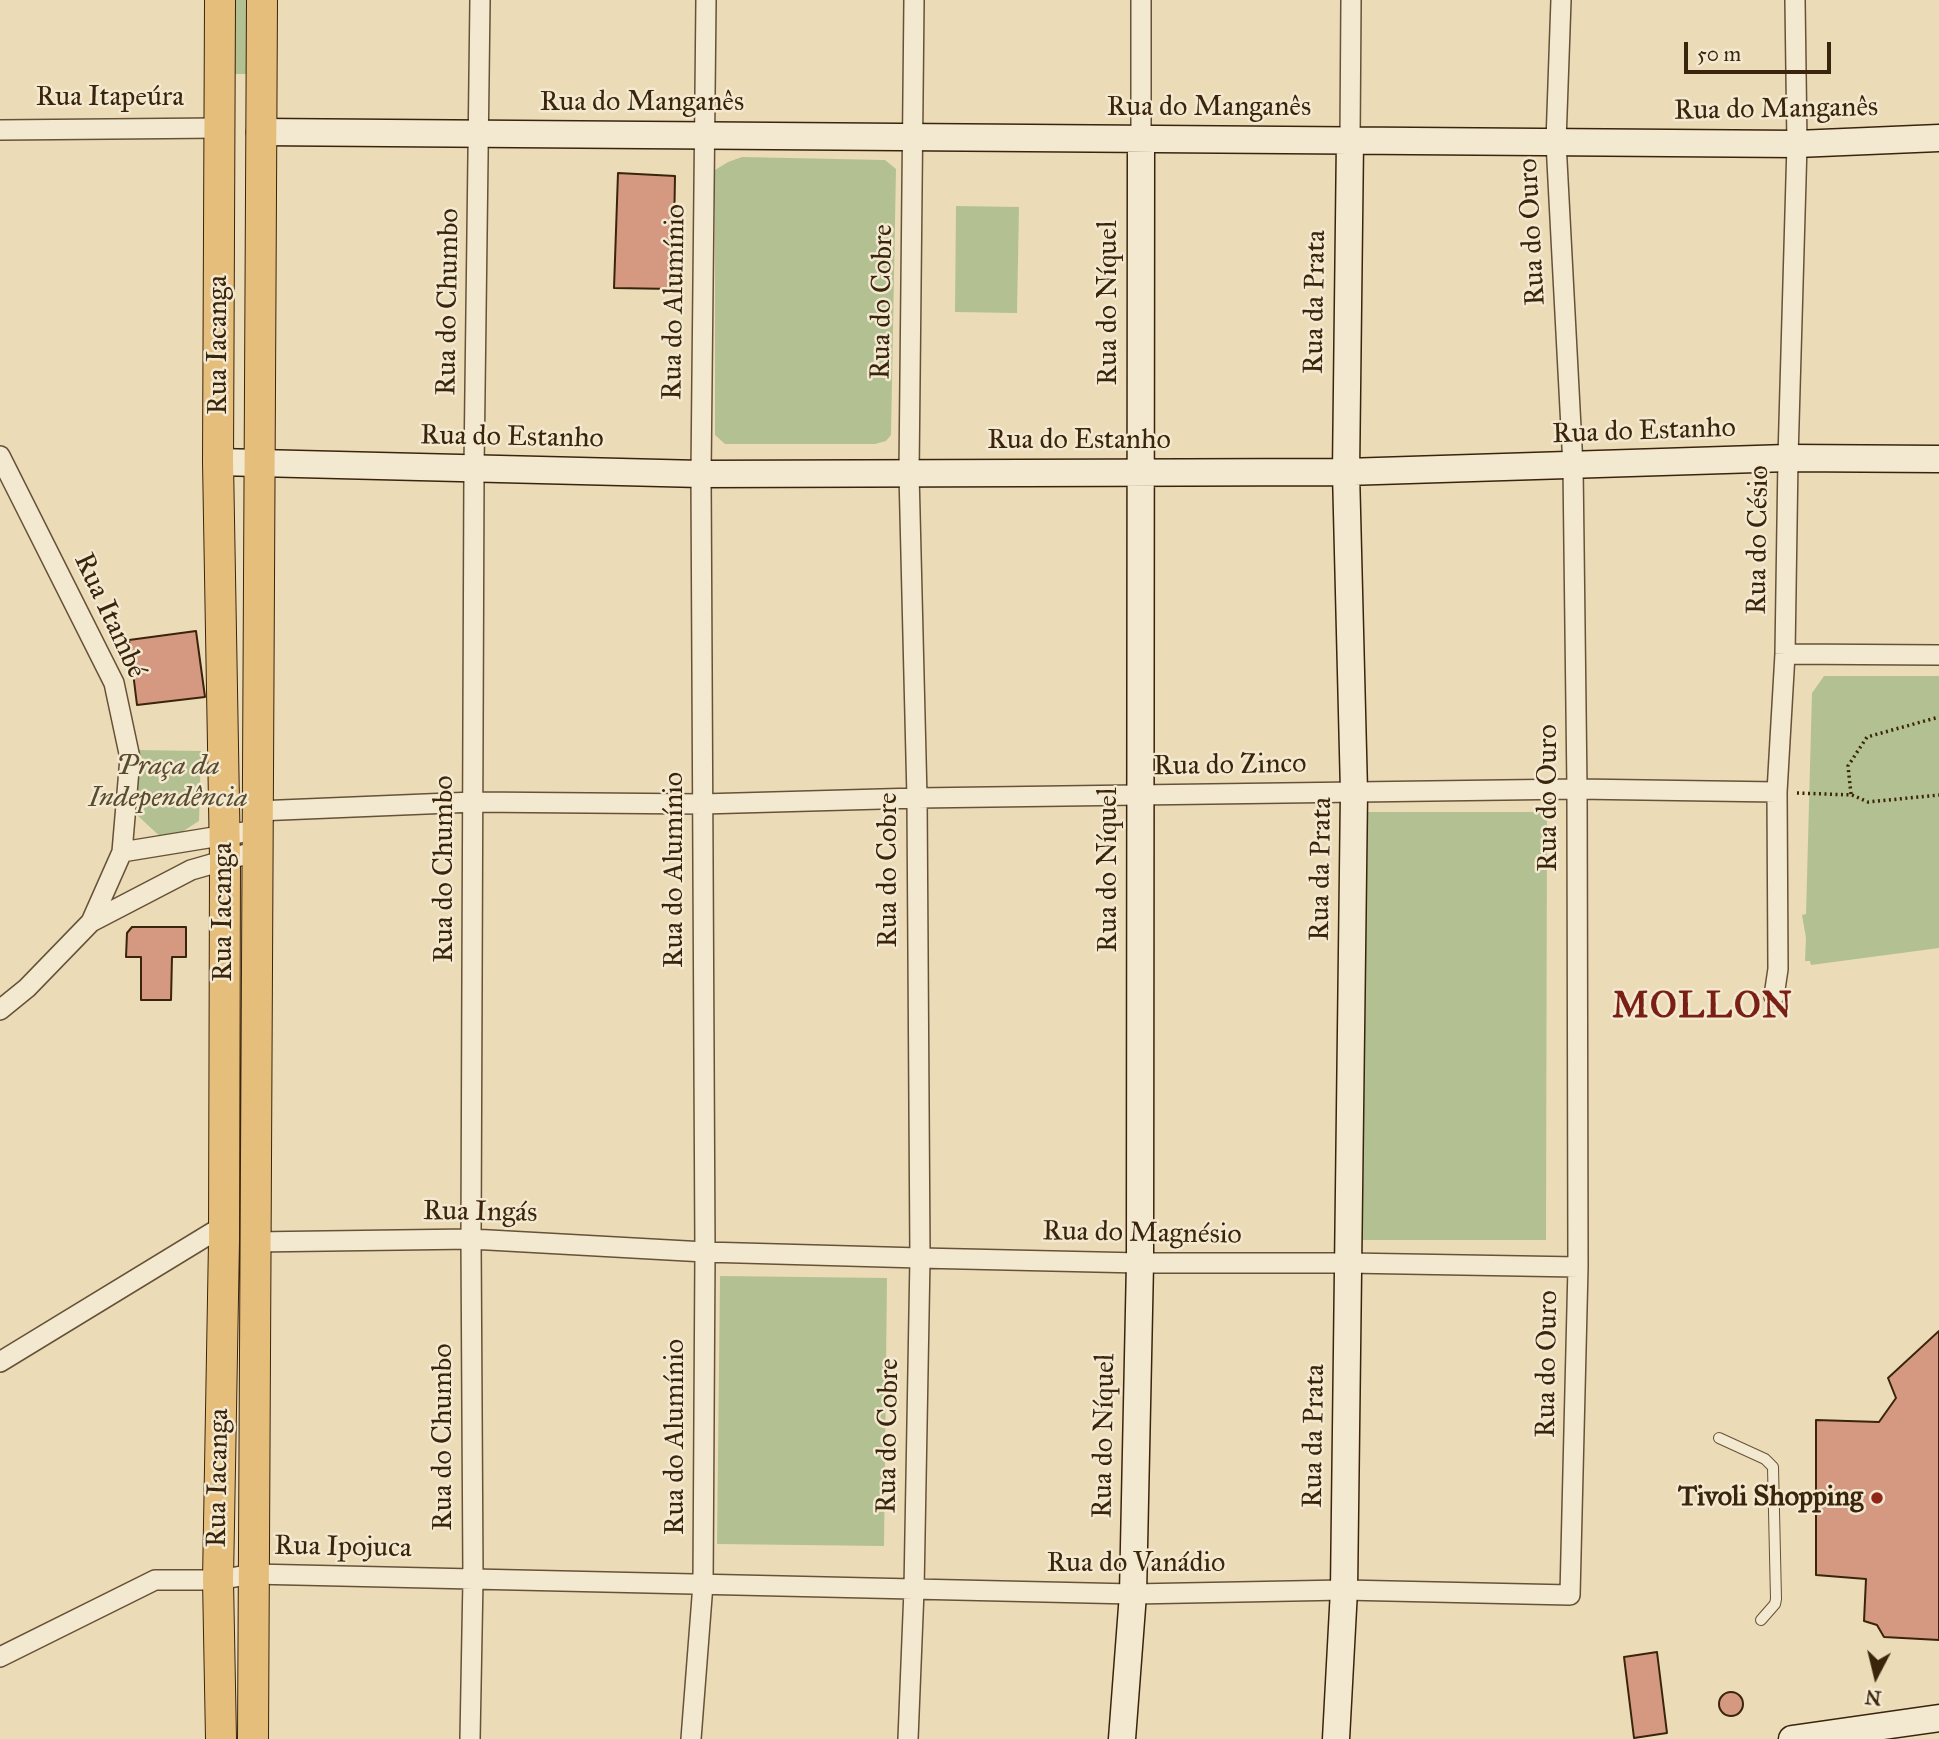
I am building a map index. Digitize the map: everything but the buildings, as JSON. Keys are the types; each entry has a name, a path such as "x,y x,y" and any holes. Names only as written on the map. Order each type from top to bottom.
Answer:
{"main road":[{"name":"Rua Iacanga","path":"220,0 218,462 225,848 224,1184 218,1580 221,1739"},
{"name":"Rua Iacanga","path":"253,1739 262,0"},
{"path":"224,796 257,831"},
{"path":"224,1184 256,1184"},
{"path":"223,1234 254,1242"},
{"path":"219,1490 253,1489"}],"street":[{"name":"Rua do Chumbo","path":"470,1739 473,1579 471,1239 474,468 480,0"},
{"name":"Rua do Alumínio","path":"691,1739 704,1584 701,474 706,0"},
{"name":"Rua do Cobre","path":"908,1739 914,1590 920,1258 917,798 909,473 914,0"},
{"name":"Rua do Níquel","path":"1122,1739 1133,1594 1140,1264 1141,0"},
{"name":"Rua da Prata","path":"1336,1739 1344,1590 1354,792 1346,472 1351,0"},
{"name":"Rua do Ouro","path":"1561,0 1556,142 1573,466 1577,789 1578,1267 1570,1595"},
{"name":"Rua do Césio","path":"1774,996 1778,969 1777,792 1785,654 1797,144 1796,0"},
{"name":"Rua Itapeúra","path":"0,130 220,128"},
{"path":"260,132 479,134"},
{"name":"Rua do Manganês","path":"479,134 1797,144 1939,138"},
{"name":"Rua Itambé","path":"0,456 8,491 114,683 130,758 122,852 91,922"},
{"name":"Rua do Estanho","path":"218,462 701,474 1346,472 1788,458 1939,459"},
{"path":"1785,654 1939,655"},
{"name":"Rua do Zinco","path":"225,848 257,831 474,802 702,804 917,798 1577,789 1777,792"},
{"path":"122,852 225,848"},
{"path":"0,1010 27,988 91,922 191,870 225,848"},
{"path":"0,1362 223,1234"},
{"name":"Rua Ingás","path":"254,1242 471,1239 705,1252"},
{"name":"Rua do Magnésio","path":"705,1252 1140,1264 1348,1263 1578,1267"},
{"name":"Rua Ipojuca","path":"0,1657 155,1580 218,1580 253,1574 704,1584"},
{"name":"Rua do Vanádio","path":"704,1584 1133,1594 1344,1590 1570,1595"},
{"path":"1792,1739 1939,1718"}],"lane":[{"path":"1719,1438 1765,1459 1773,1467 1777,1593 1775,1604 1761,1620"}],"path":[{"path":"1852,795 1848,766 1867,737 1939,717"},
{"path":"1777,792 1852,795 1868,802 1939,795"}],"green space":[{"path":"231,0 246,0 246,74 231,74"},
{"path":"742,157 885,160 896,169 891,435 886,441 875,444 725,444 715,435 715,170"},
{"path":"956,206 1019,207 1017,313 955,312"},
{"path":"1824,676 1939,676 1939,948 1811,965 1810,961 1805,961 1806,938 1802,915 1806,914 1812,693"},
{"name":"Praça da Independência","path":"138,750 201,751 199,821 166,842 137,815"},
{"path":"1362,812 1547,812 1546,1240 1362,1240"},
{"path":"720,1276 887,1278 884,1546 717,1544"}],"place":[{"name":"Tivoli Shopping","path":"1877,1498"}],"district":[{"name":"MOLLON","path":"1703,1008"}]}
